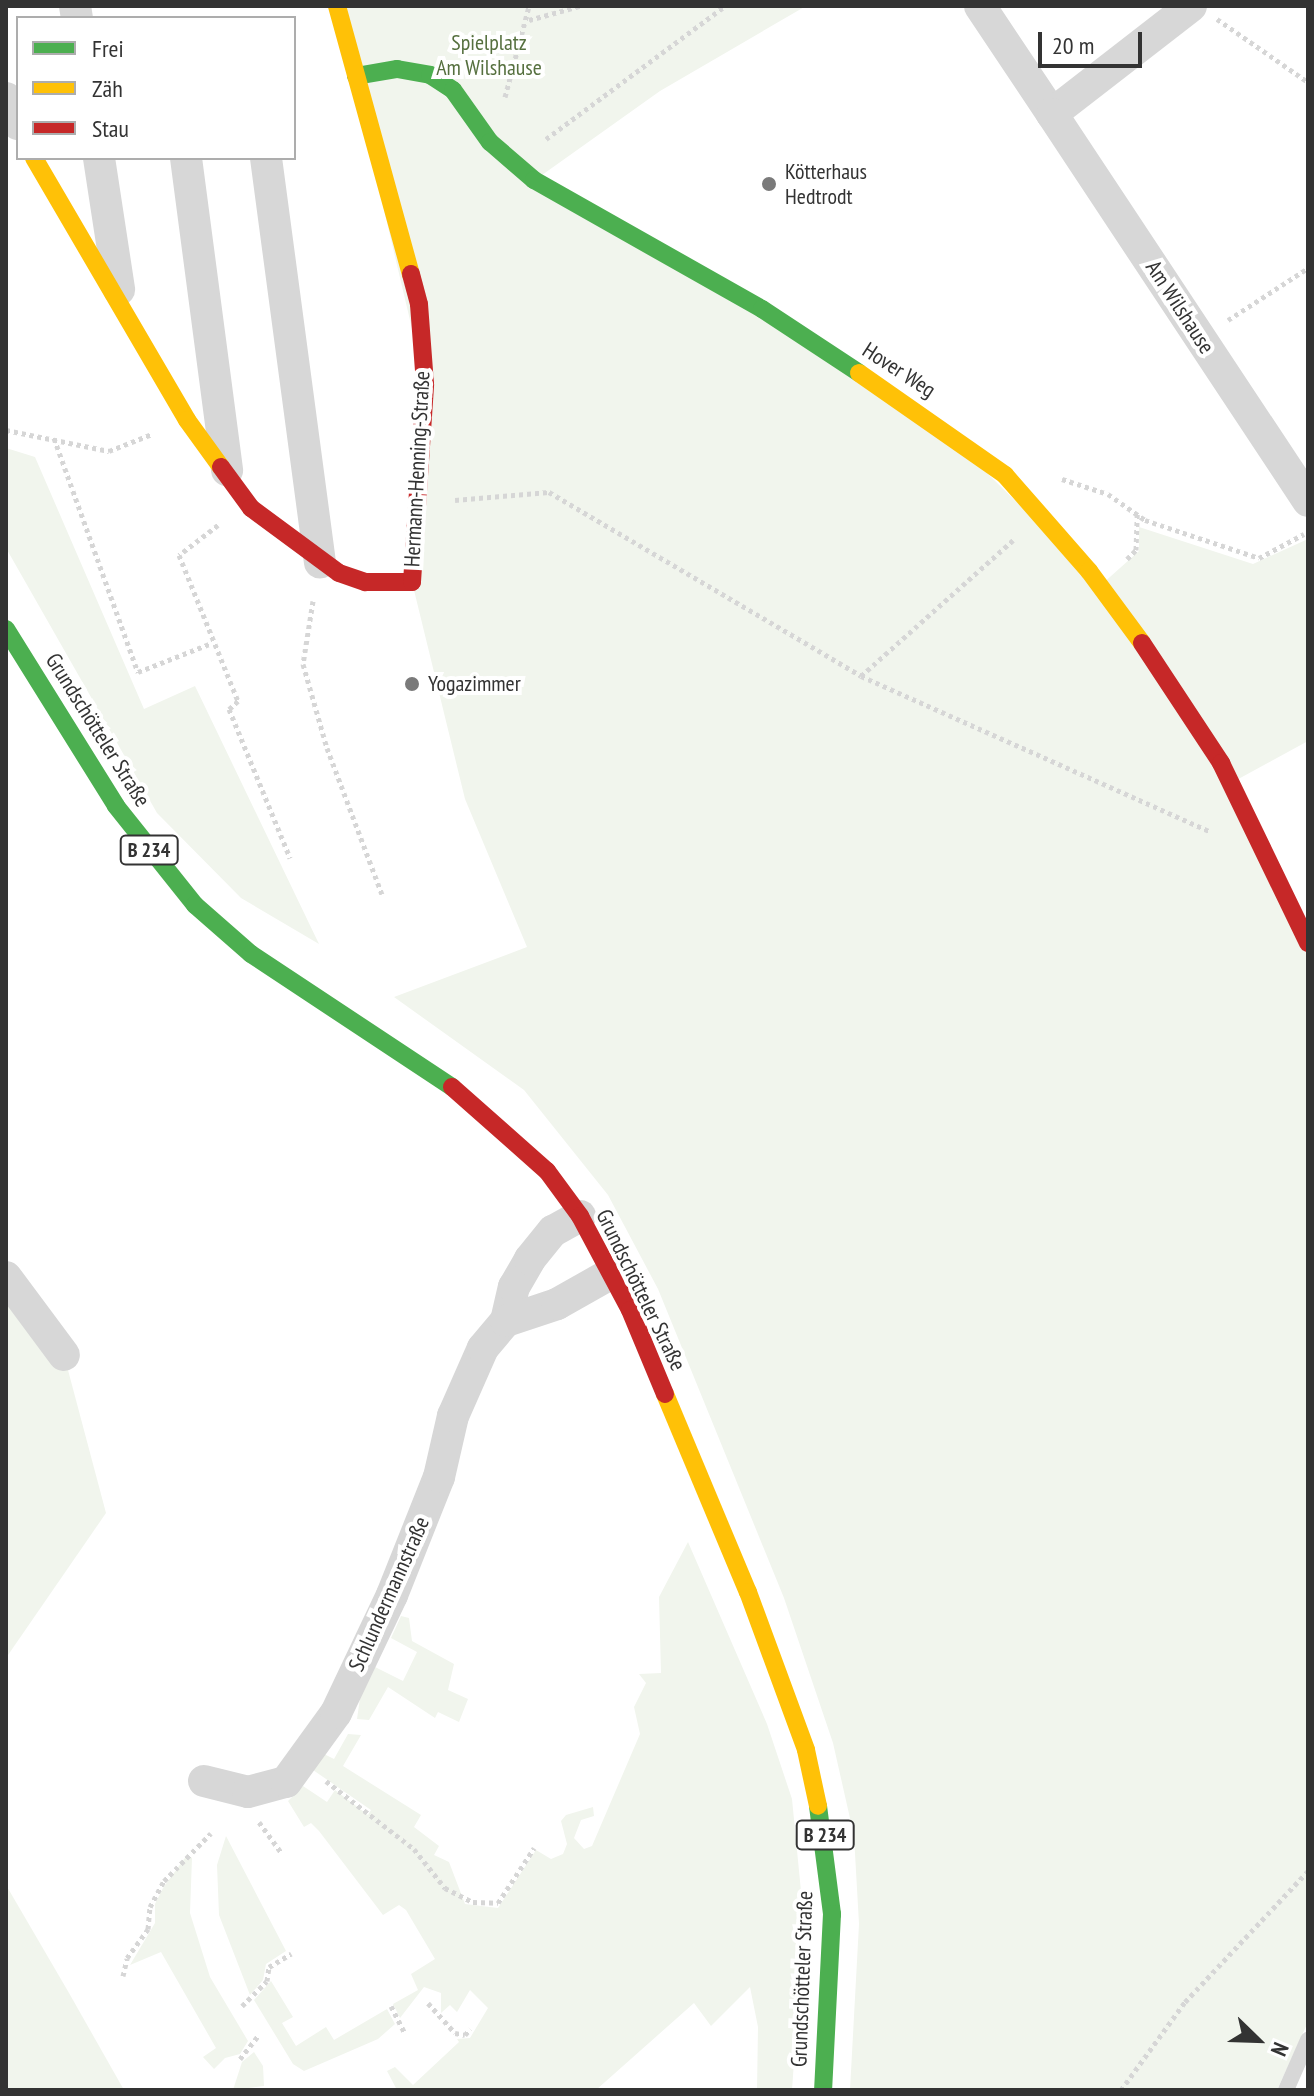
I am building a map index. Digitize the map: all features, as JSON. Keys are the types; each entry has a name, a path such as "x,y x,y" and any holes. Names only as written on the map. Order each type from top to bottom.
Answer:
{"street":[{"path":"337,6 356,76"},
{"name":"Am Wilshause","path":"980,6 1308,501"},
{"path":"1052,114 1200,10"},
{"name":"Hover Weg","path":"356,76 397,69 430,75 453,90 472,117 513,163 578,209 762,309 935,422 1005,475 1089,571 1163,671 1221,763 1308,943"},
{"name":"Hermann-Henning-Straße","path":"35,160 121,300 187,420 251,508 320,562 365,582 412,582 414,504 425,384 419,304 356,76"},
{"path":"6,98 16,120"},
{"name":"Hermann-Henning-Straße","path":"99,160 121,300"},
{"name":"Hermann-Henning-Straße","path":"186,160 228,477"},
{"path":"266,160 320,562"},
{"name":"Grundschötteler Straße","path":"6,629 116,806 195,905 251,954 456,1090 547,1171 580,1216 610,1274 742,1578 806,1750 824,1833 832,1914 823,2090"},
{"name":"Schlundermannstraße","path":"204,1781 248,1792 286,1782 336,1713 392,1595 439,1477 453,1416 483,1348 506,1321 514,1287 530,1259 553,1231 580,1216"},
{"path":"506,1321 557,1304 610,1274"},
{"path":"6,1277 64,1355"}],"lane":[{"path":"1286,2090 1308,2040"}],"path":[{"path":"472,117 503,102 529,20 529,6"},
{"path":"529,20 580,6"},
{"path":"513,163 725,6"},
{"path":"1200,10 1308,82"},
{"path":"1200,338 1308,268"},
{"path":"6,430 109,451 187,420"},
{"path":"54,438 138,672 212,643"},
{"path":"1005,475 1083,482 1137,514 1259,558 1308,531"},
{"path":"414,504 549,492 861,676 1269,858"},
{"path":"1126,559 1136,550 1137,514"},
{"path":"861,676 1041,515"},
{"path":"179,555 238,701 229,709 290,858"},
{"path":"308,633 303,664 327,748 382,894"},
{"path":"296,1767 339,1788 414,1849 445,1888 473,1902 498,1903 534,1848"},
{"path":"263,1828 282,1854"},
{"path":"123,1976 127,1958 148,1929 150,1907 164,1881 211,1833"},
{"path":"1121,2090 1185,2002 1308,1871"},
{"path":"242,2006 267,1981 269,1967 291,1954"},
{"path":"428,2003 455,2033 465,2035 470,2029"},
{"path":"391,2006 405,2033"},
{"path":"240,2059 258,2036"}],"green space":[{"name":"Spielplatz Am Wilshause","path":"336,6 806,6 660,91 535,180 935,422 1101,585 1139,551 1139,527 1253,564 1308,539 1308,741 1231,783 1308,943 1308,2022 1277,2090 850,2090 859,1924 854,1836 833,1743 784,1598 658,1289 608,1195 524,1090 394,997 527,947 465,799 412,582 425,384"},
{"path":"6,448 35,457 144,709 195,686 319,944 241,898 157,813 6,548"},
{"path":"6,1277 64,1355 106,1513 6,1658"},
{"path":"688,1542 767,1724 792,1799 804,1922 792,2090 757,2090 758,2027 750,1987 711,2026 694,2003 596,2090 397,2090 387,2071 395,2067 413,2085 459,2042 457,2039 470,2038 488,2008 470,1990 457,2012 450,2005 441,2013 441,1993 424,1987 400,2018 393,2004 418,1990 411,1974 435,1959 406,1910 399,1905 383,1915 319,1831 311,1823 304,1827 288,1801 303,1786 327,1802 335,1790 368,1815 371,1810 313,1770 322,1753 334,1759 348,1734 361,1735 343,1766 421,1815 414,1827 439,1846 434,1855 449,1862 465,1904 498,1908 536,1850 551,1859 563,1854 567,1844 561,1821 566,1815 593,1807 594,1816 581,1820 574,1838 584,1849 592,1846 640,1734 634,1707 646,1683 639,1674 661,1673 659,1597"},
{"path":"401,1616 409,1618 412,1641 454,1664 448,1690 468,1699 459,1722 438,1712 435,1718 388,1687 369,1720 357,1719 360,1698 375,1667 403,1681 417,1652 391,1638"},
{"path":"226,1836 286,1951 266,1964 263,1980 250,1995 219,1915 217,1865"},
{"path":"187,1855 192,1858 190,1913 210,1977 248,2041 240,2054 225,2058 214,2069 203,2057 216,2048 161,1952 130,1965 155,1923 155,1904 163,1888"},
{"path":"6,1885 69,1993 124,2090 6,2090"},
{"path":"271,1981 293,2017 282,2023 296,2046 326,2027 334,2040 387,2009 395,2024 378,2039 304,2071 293,2064 254,2000"},
{"path":"254,2052 263,2066 264,2086 233,2090 242,2062"}],"traffic: fast":[{"path":"356,76 397,69 430,75 453,90 490,142 534,180 762,309 859,373"},
{"path":"6,629 116,806 195,905 251,954 452,1087"},
{"path":"818,1806 832,1914 823,2090"}],"traffic: slow":[{"path":"337,6 411,274"},
{"path":"35,160 187,420 221,467"},
{"path":"859,373 1005,475 1089,571 1142,643"},
{"path":"665,1394 748,1592 806,1750 818,1806"}],"traffic: jam":[{"path":"221,467 251,508 339,573 365,582 412,582 425,384 419,304 411,274"},
{"path":"1142,643 1221,763 1308,943"},
{"path":"452,1087 547,1171 580,1216 630,1310 665,1394"}],"place":[{"name":"Kötterhaus Hedtrodt","path":"769,184"},
{"name":"Yogazimmer","path":"412,684"}]}
